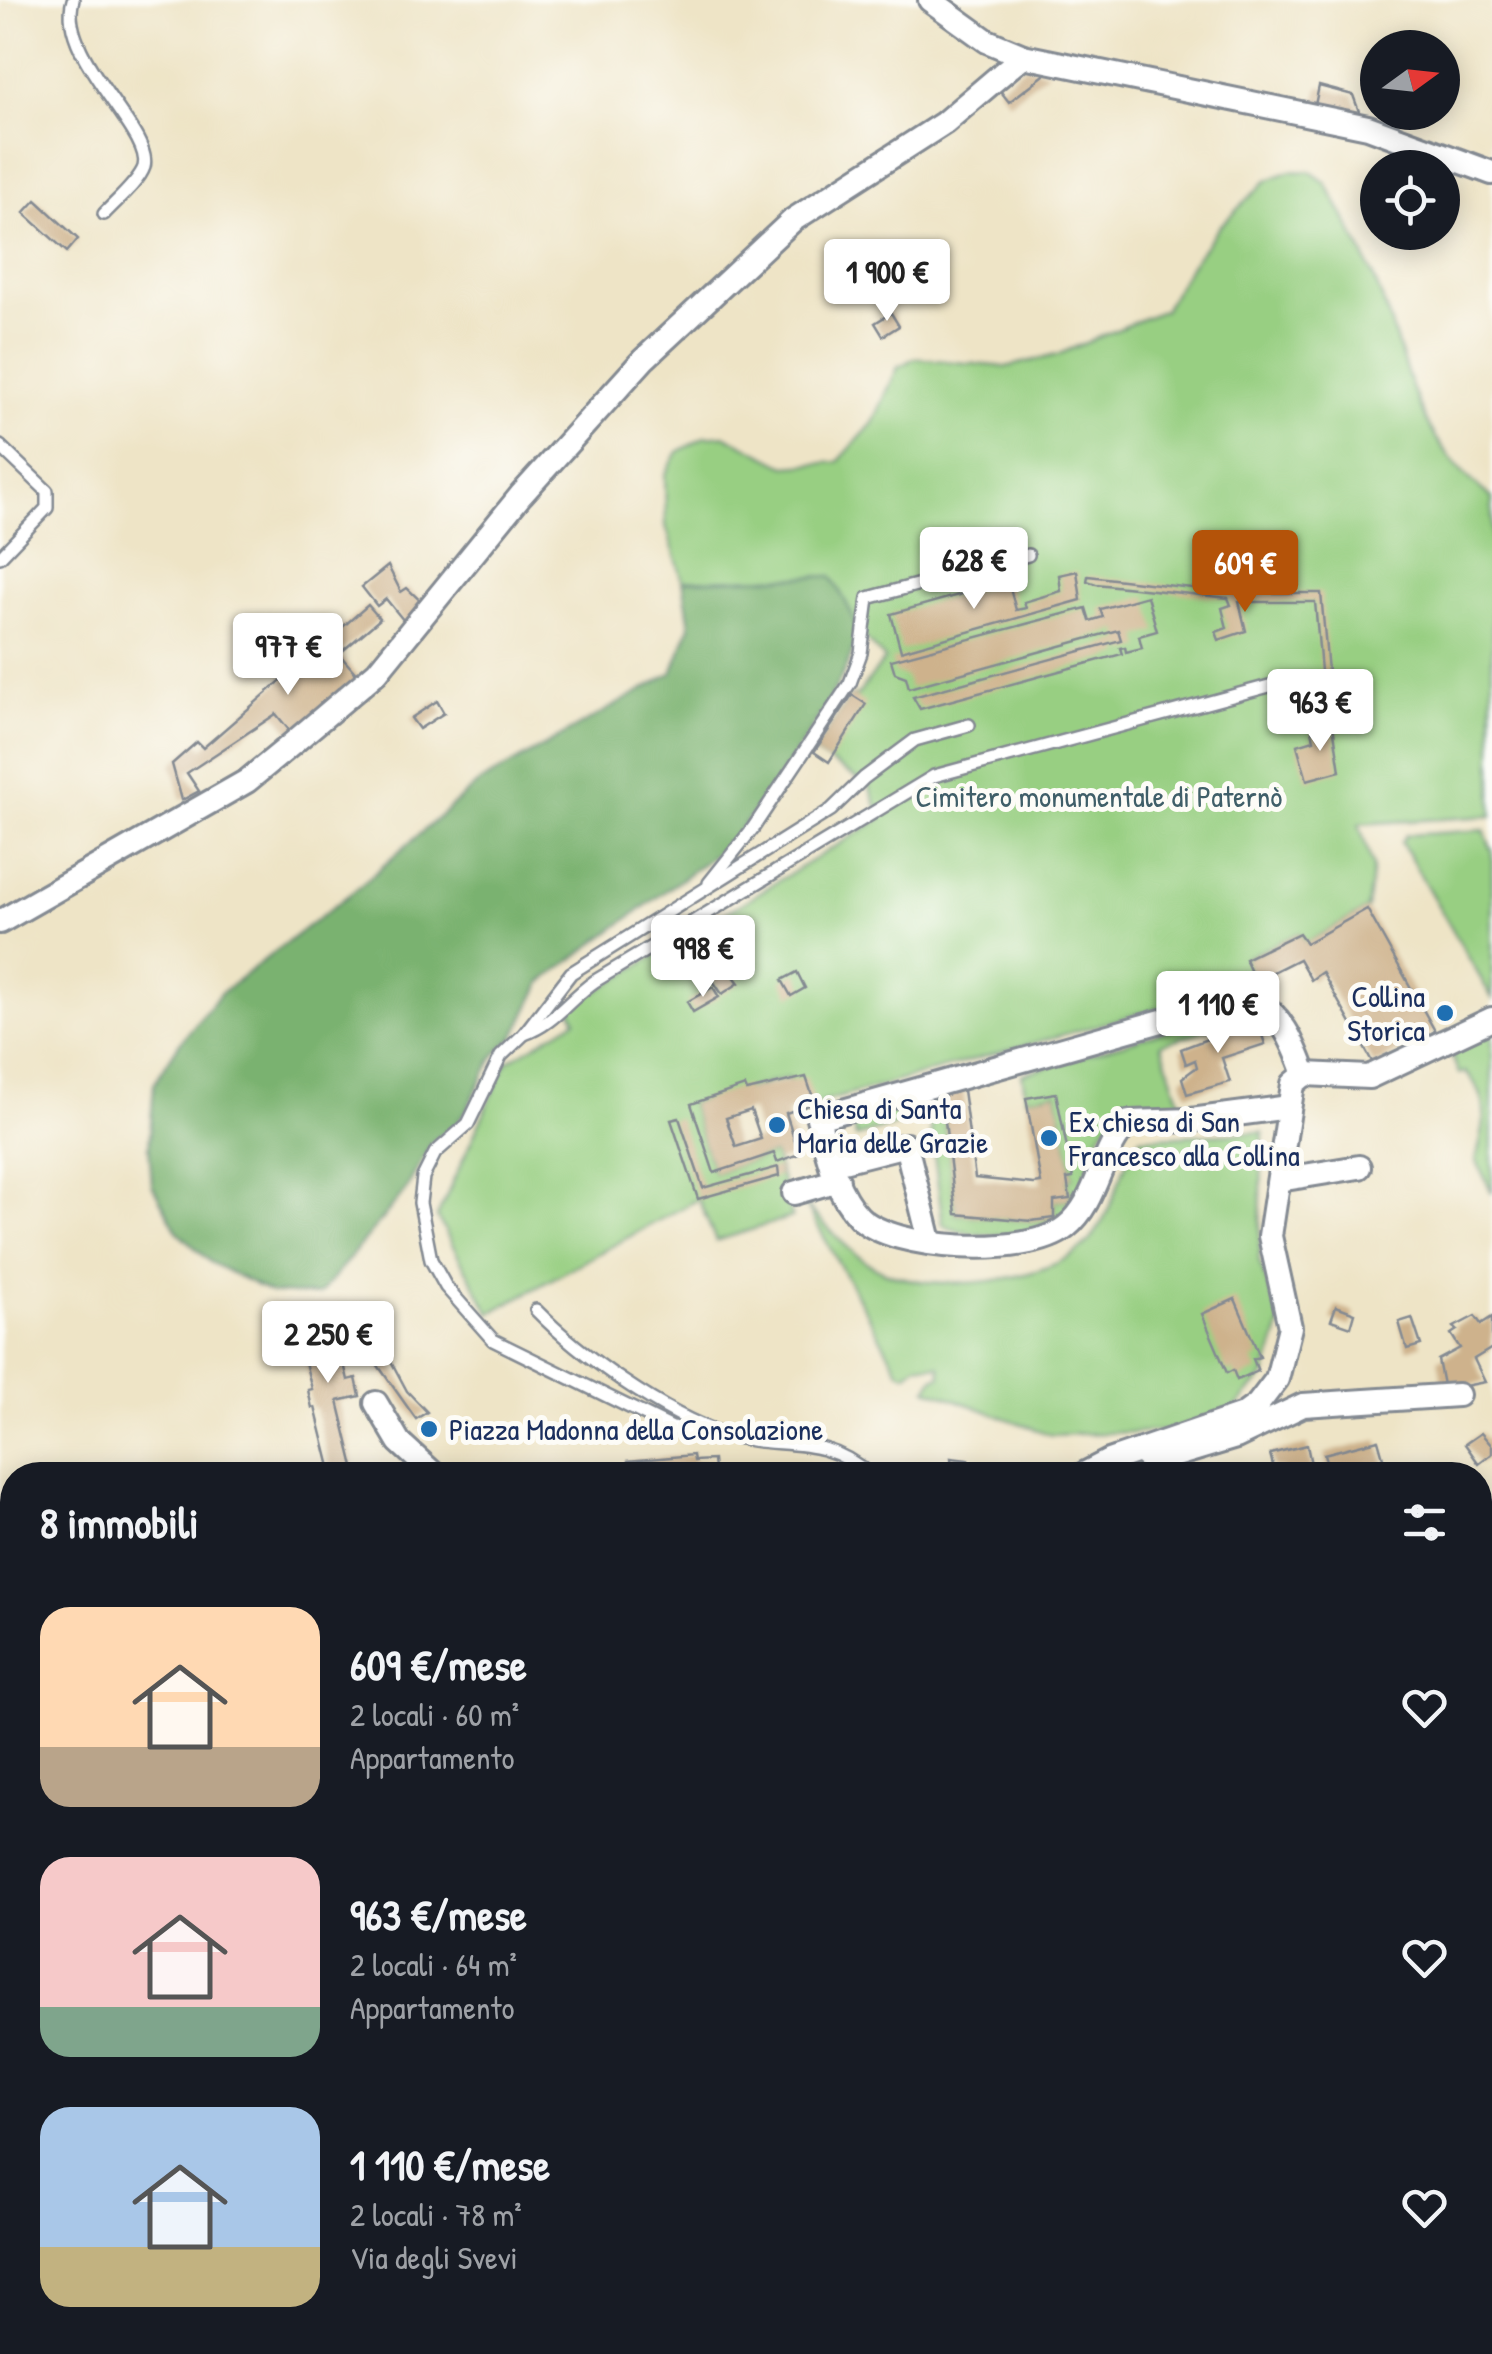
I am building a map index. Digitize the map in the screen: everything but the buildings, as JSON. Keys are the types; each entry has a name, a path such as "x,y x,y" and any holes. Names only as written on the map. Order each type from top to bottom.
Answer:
{"street":[{"path":"930,0 987,41 1023,56 1368,127 1492,174"},
{"path":"0,922 247,781 316,723 388,659 521,496 643,360 793,220 944,123 1023,56"},
{"path":"1289,1107 1191,1120 1134,1120 1114,1140 1088,1198 1066,1227 1021,1245 894,1237 872,1226 860,1218 834,1172 818,1118 1242,996 1260,1002 1278,1017 1306,1074"},
{"path":"1112,1462 1243,1415 1258,1404 1277,1379 1290,1327 1271,1254 1293,1084 1306,1074 1369,1077 1492,1019"},
{"path":"794,1193 834,1172 906,1144 930,1241"},
{"path":"1279,1180 1360,1167"},
{"path":"1139,1450 1152,1462 1171,1457 1236,1437 1290,1408 1316,1402 1458,1395"},
{"path":"376,1403 400,1442 422,1462"}],"lane":[{"path":"73,0 70,16 75,35 111,104 140,138 145,153 144,169 104,214"},
{"path":"0,446 47,491 47,508 0,556"},
{"path":"704,890 753,828 850,683 861,653 868,598 1028,554"},
{"path":"524,1034 544,1028 572,997 595,981 934,776 1284,682"},
{"path":"850,1462 832,1450 672,1428 493,1340 446,1287 431,1260 420,1203 423,1177 436,1153 468,1124 501,1056 524,1034 546,1000 571,973 831,810 864,778 916,740 969,725"},
{"path":"536,1310 563,1338 630,1384 725,1434"}],"green space":[{"name":"Cimitero monumentale di Paternò","path":"1290,171 1311,172 1325,182 1374,279 1431,429 1466,476 1492,498 1492,816 1359,824 1373,867 1367,909 1306,943 1299,933 1245,958 1255,981 798,1109 788,1078 691,1104 714,1173 774,1153 792,1217 716,1241 698,1199 490,1313 437,1217 507,1062 576,1020 571,1010 574,1005 882,818 869,786 814,752 852,695 856,697 885,659 856,629 831,576 683,581 666,526 665,475 678,452 705,437 724,435 786,466 838,462 873,423 898,367 915,358 1006,367 1057,355 1164,310 1220,226 1266,181"},
{"path":"831,576 855,625 852,652 824,710 781,775 725,847 542,982 515,1036 494,1056 467,1109 455,1125 433,1141 405,1191 319,1295 271,1293 210,1262 177,1231 152,1185 149,1147 154,1084 179,1044 220,994 359,887 477,784 672,673 690,626 683,581"},
{"path":"1484,830 1492,851 1492,998 1401,842 1406,835"},
{"path":"1217,1015 1222,1025 1161,1044 1183,1110 1152,1107 1122,1112 1097,1141 1076,1198 1063,1214 1042,1227 994,1235 967,1233 943,1225 929,1115 856,1137 852,1121 942,1096 956,1214 1031,1221 1054,1218 1054,1201 1070,1199 1067,1179 1073,1178 1056,1093 1026,1098 1022,1074"},
{"path":"1492,1034 1492,1194 1476,1159 1484,1123 1483,1102 1474,1082 1465,1072 1459,1074 1450,1052"},
{"path":"1263,1132 1259,1260 1281,1323 1265,1375 1236,1407 1170,1431 1051,1435 927,1389 934,1378 941,1376 940,1366 917,1365 906,1374 899,1371 806,1205 850,1249 880,1270 929,1282 990,1281 1048,1267 1090,1240 1140,1138"}],"place":[{"name":"Collina Storica","path":"1445,1013"},
{"name":"Chiesa di Santa Maria delle Grazie","path":"777,1125"},
{"name":"Ex chiesa di San Francesco alla Collina","path":"1049,1138"},
{"name":"Piazza Madonna della Consolazione","path":"429,1429"}]}
